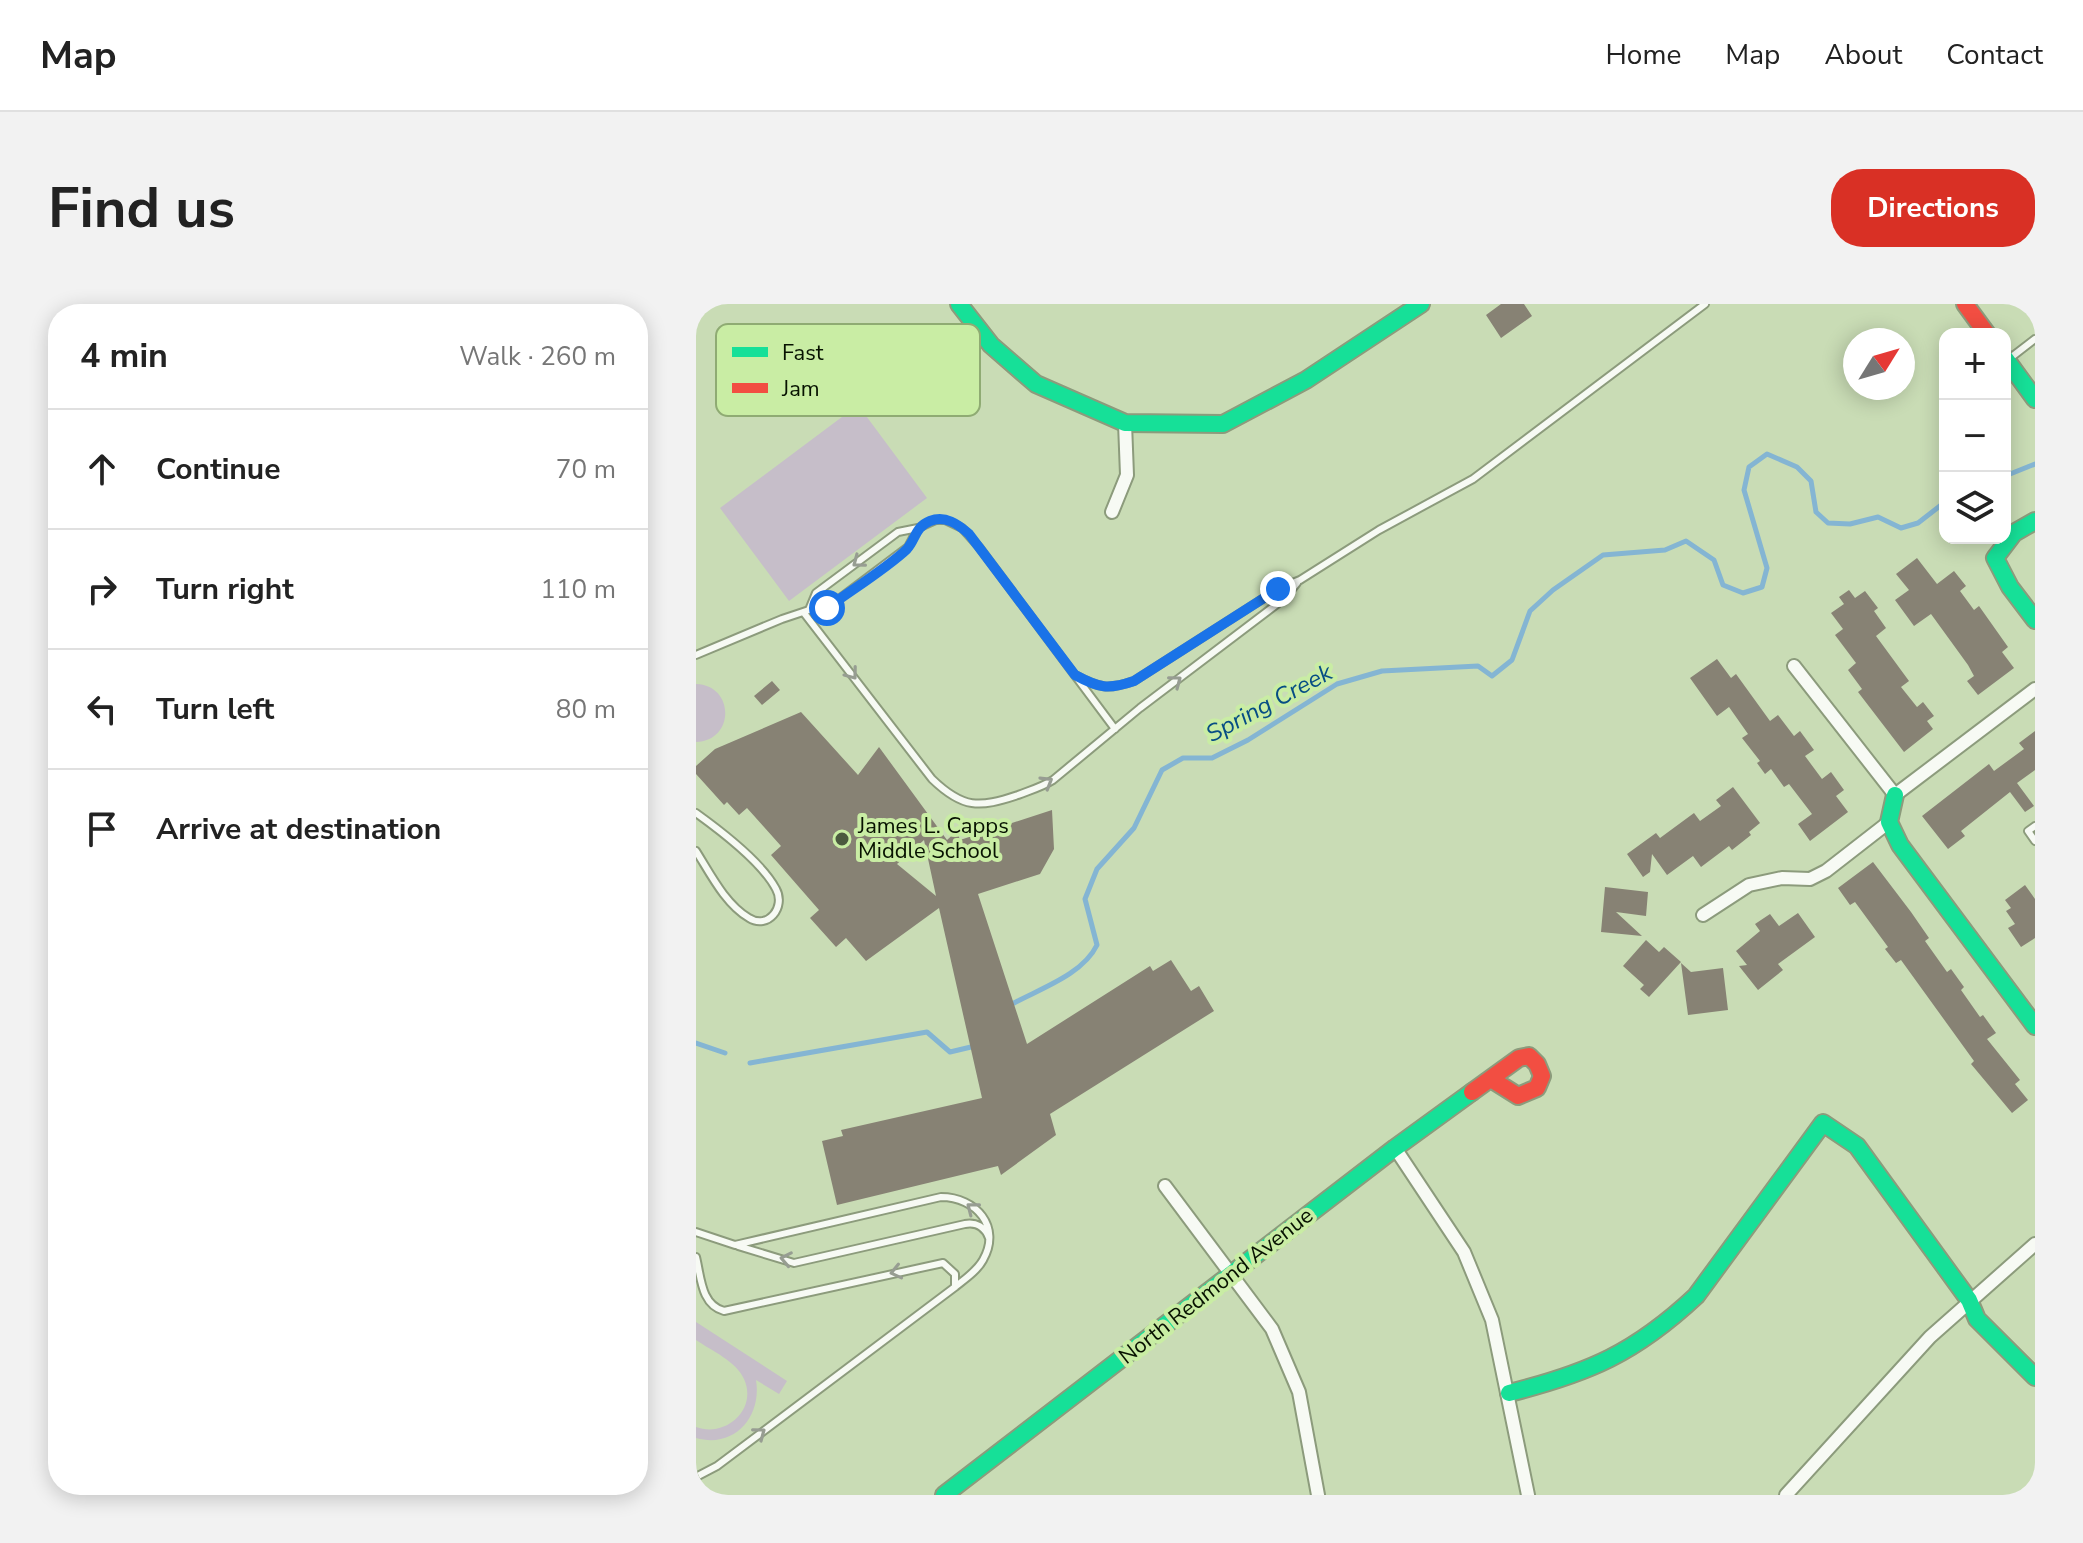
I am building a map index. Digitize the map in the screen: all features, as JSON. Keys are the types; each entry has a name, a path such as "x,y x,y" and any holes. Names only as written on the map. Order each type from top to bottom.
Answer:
{"street":[{"path":"959,304 975,324"},
{"path":"980,331 991,345 1036,384 1125,423 1223,424 1306,380 1421,304"},
{"path":"1965,304 1983,328"},
{"path":"2011,366 2035,399"},
{"path":"1112,512 1127,475 1125,423"},
{"path":"2035,521 2014,533 1995,558 2010,587 2035,620"},
{"path":"1794,666 1895,795"},
{"path":"2035,689 1895,795 1889,822 1900,845 2035,1026"},
{"path":"1703,915 1749,885 1782,878 1810,879 1826,871 1889,822"},
{"name":"North Redmond Avenue","path":"944,1495 1395,1148 1491,1079"},
{"path":"1509,1393 1594,1370 1624,1355 1674,1318 1696,1296 1823,1123 1857,1146 1969,1300 1977,1319 2035,1377"},
{"path":"1395,1148 1464,1252 1492,1320 1528,1495"},
{"path":"1165,1186 1272,1329 1299,1392 1318,1495"},
{"path":"1786,1495 1930,1337 2035,1244"}],"lane":[{"path":"1075,675 1095,686 1114,688 1134,681 1278,589 1300,580 1344,551 1473,479 1705,304"},
{"path":"2011,356 2035,339"},
{"path":"806,612 816,593 898,532 936,520 955,522 1115,729"},
{"path":"696,655 782,619 827,608 908,547 918,528"},
{"path":"806,612 932,779 944,791 970,804 995,802 1047,784 1285,598 1300,580"},
{"path":"696,813 723,832 771,882 780,900 779,909 773,916 756,922 739,911 718,886 696,851"},
{"path":"2035,826 2028,831 2035,841"},
{"path":"696,1477 717,1466 955,1287 981,1264 990,1241 990,1229 979,1211 962,1200 941,1197 735,1245"},
{"path":"696,1232 794,1263 971,1223 983,1228 990,1241"},
{"path":"696,1257 706,1299 724,1311 943,1263 955,1274 955,1287"}],"shaded area":[{"path":"843,416 866,416 927,498 789,601 720,508"},
{"path":"696,684 718,693 725,713 718,733 696,742"},
{"path":"696,1322 787,1381 779,1394 756,1380 755,1406 750,1417 743,1427 723,1439 696,1438 696,1427 707,1429 728,1425 743,1411 747,1390 744,1379 735,1367 696,1340"}],"building":[{"path":"1501,304 1524,304 1532,316 1501,338 1486,315"},
{"path":"1917,558 1937,584 1954,571 1966,586 1960,591 1974,610 1979,606 2008,647 2002,652 2014,668 1978,695 1967,681 1974,676 1968,665 1931,614 1914,626 1895,600 1909,590 1896,574"},
{"path":"1849,590 1855,598 1865,591 1878,608 1874,611 1886,628 1876,636 1909,681 1901,687 1917,707 1923,702 1934,716 1927,721 1933,729 1904,752 1858,692 1862,689 1848,670 1856,663 1835,635 1843,629 1831,613 1844,604 1839,597"},
{"path":"1717,659 1731,678 1736,674 1770,721 1778,715 1794,736 1800,731 1814,750 1805,756 1822,779 1831,772 1844,790 1836,796 1848,812 1810,841 1798,824 1812,814 1789,784 1784,787 1771,769 1765,774 1757,763 1760,761 1742,738 1748,734 1729,707 1717,716 1690,678"},
{"path":"772,681 780,690 762,705 754,696"},
{"path":"801,712 858,775 879,747 947,840 957,831 960,840 1052,810 1054,849 1040,874 978,894 1027,1044 1150,966 1153,971 1171,960 1191,991 1199,986 1214,1011 1050,1114 1056,1135 1001,1175 998,1166 837,1205 822,1141 843,1136 841,1130 982,1098 939,908 866,961 846,938 836,947 810,918 819,910 771,855 781,846 747,808 739,815 727,802 724,805 696,774 696,766 715,749","holes":["924,840 936,896 897,864"]},
{"path":"2035,731 2035,770 2017,783 2034,806 2025,812 2010,792 1961,831 1965,836 1948,849 1922,816 1989,764 1994,771 2024,749 2019,743"},
{"path":"1733,787 1760,823 1749,832 1751,835 1732,850 1729,846 1701,867 1693,856 1667,875 1652,854 1650,872 1643,877 1627,854 1656,833 1660,838 1694,813 1700,821 1721,806 1716,800"},
{"path":"1873,862 1929,938 1925,941 1947,972 1951,969 1964,987 1961,990 1996,1033 1987,1039 2020,1080 2015,1084 2028,1100 2012,1113 1971,1064 1974,1061 1901,960 1896,963 1855,902 1850,905 1838,888"},
{"path":"2025,885 2035,899 2035,938 2021,947 2008,928 2015,924 2006,911 2011,908 2005,900"},
{"path":"1605,887 1648,892 1646,916 1616,912 1642,936 1601,932"},
{"path":"1798,913 1815,937 1778,964 1783,970 1758,990 1739,966 1747,965 1736,951 1760,931 1755,924 1770,914 1779,926"},
{"path":"1646,940 1659,952 1664,947 1681,962 1649,997 1640,989 1644,985 1623,966"},
{"path":"1681,963 1691,972 1723,968 1728,1010 1688,1015"}],"waterway":[{"name":"Spring Creek","path":"1014,1003 1061,979 1091,955 1097,945 1085,899 1097,869 1134,828 1162,770 1183,758 1212,758 1248,740 1337,684 1382,671 1478,666 1492,676 1512,660 1530,611 1553,590 1603,555 1665,550 1686,541 1714,560 1723,585 1743,593 1762,587 1767,568 1744,490 1749,467 1767,454 1797,467 1811,481 1816,512 1828,523 1850,524 1878,517 1901,528 1918,523 1939,507"},
{"name":"Spring Creek","path":"2011,474 2035,464"},
{"name":"Spring Creek","path":"750,1063 927,1032 950,1052 971,1047"},
{"name":"Spring Creek","path":"696,1043 725,1053"}],"traffic: fast":[{"path":"959,304 975,324"},
{"path":"980,331 991,345 1036,384 1125,423 1223,424 1306,380 1421,304"},
{"path":"2011,366 2035,399"},
{"path":"2035,521 2014,533 1995,558 2010,587 2035,620"},
{"path":"1895,795 1889,822 1900,845 2035,1026"},
{"path":"944,1495 1472,1092"},
{"path":"1509,1393 1587,1369 1631,1346 1674,1316 1696,1296 1823,1123 1857,1146 1969,1300 1977,1319 2035,1377"}],"traffic: jam":[{"path":"1965,304 1983,328"},
{"path":"1472,1092 1519,1058 1529,1056 1542,1076 1537,1088 1518,1096 1491,1079"}],"place":[{"name":"James L. Capps Middle School","path":"842,839"}],"route":[{"path":"827,608 908,547 918,528 936,520 955,522 969,534 1075,675 1095,686 1114,688 1134,681 1278,589"}]}
